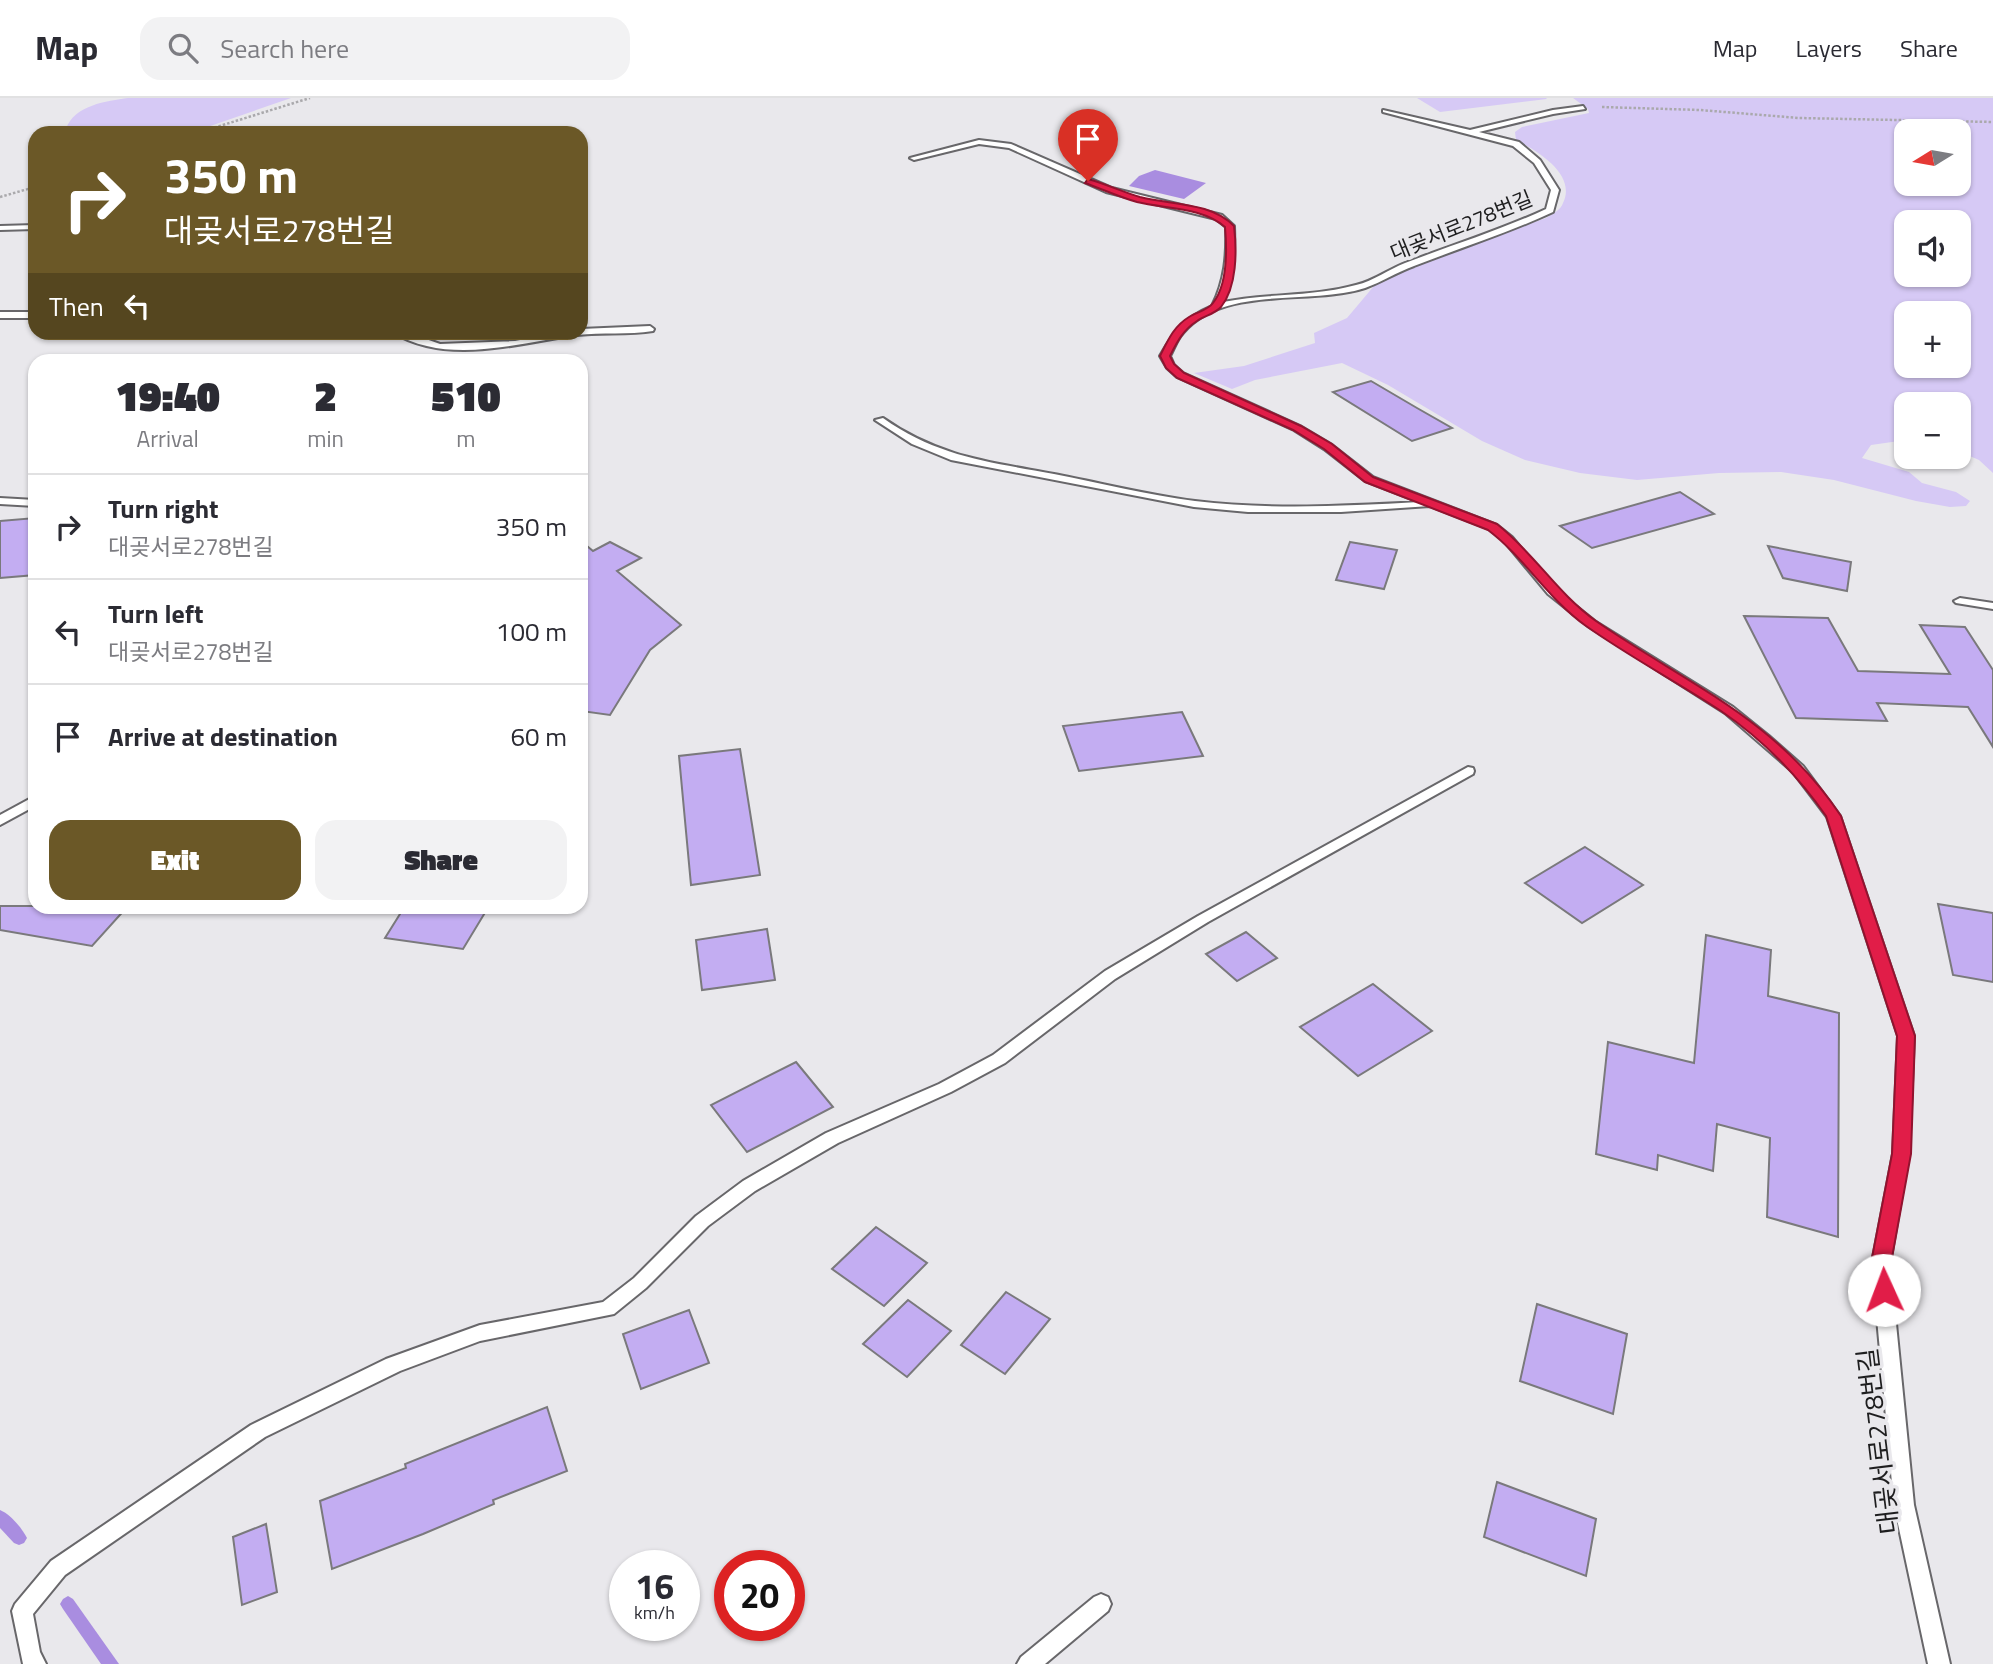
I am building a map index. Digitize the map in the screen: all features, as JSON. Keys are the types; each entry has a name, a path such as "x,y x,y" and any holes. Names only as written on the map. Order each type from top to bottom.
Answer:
{"lane":[{"path":"1466,133 1553,112 1583,108"},
{"name":"대곶서로278번길","path":"1385,111 1516,144 1538,162 1555,190 1550,210 1509,230 1403,267 1356,288 1266,297 1216,307 1192,319 1176,333 1165,356 1170,366 1180,375 1255,407 1312,437 1369,479 1493,527 1508,539 1552,592 1592,624 1729,710 1765,739 1798,769 1833,816 1906,1036 1901,1154 1881,1263 1904,1505 1939,1664"},
{"path":"914,158 978,142 1011,146 1109,190 1219,218 1230,226 1232,251 1223,293 1216,307"},
{"path":"0,228 28,227"},
{"path":"0,315 28,315"},
{"path":"588,332 650,329"},
{"path":"419,340 439,347 514,344 536,340"},
{"name":"대곶서로278번길","path":"880,419 923,448 955,458 1194,504 1248,509 1431,505"},
{"path":"0,501 28,503"},
{"path":"1961,601 1993,606"},
{"path":"35,1664 30,1656 22,1611 58,1568 258,1431 393,1365 480,1333 608,1310 640,1283 702,1221 749,1186 832,1138 945,1088 999,1059 1122,968 1203,919 1468,771"},
{"path":"0,821 28,804"},
{"path":"1028,1664 1101,1604"}],"path":[{"path":"220,126 310,98"},
{"path":"1583,108 1652,107 1799,118 1993,122"},
{"path":"0,197 28,189"}],"shaded area":[{"path":"128,98 291,98 210,126 68,126 76,114 101,103"},
{"path":"1417,98 1546,98 1547,99 1440,112"},
{"path":"1573,98 1993,98 1993,473 1971,457 1971,392 1894,392 1894,442 1871,445 1862,458 1909,472 1922,483 1956,492 1970,501 1966,506 1950,507 1916,501 1834,480 1781,472 1719,473 1637,480 1580,473 1525,460 1482,441 1388,385 1342,363 1255,380 1232,389 1194,373 1244,366 1315,343 1314,333 1347,318 1379,280 1396,270 1546,218 1563,203 1565,182 1544,157 1516,140 1515,132 1522,127 1589,113 1588,109"},
{"path":"1155,170 1206,183 1184,199 1129,186 1139,176"}],"building":[{"path":"1371,381 1452,428 1412,441 1333,392"},
{"path":"1680,492 1714,514 1592,548 1560,526"},
{"path":"28,519 28,576 0,578 0,521"},
{"path":"610,542 641,558 617,571 681,625 650,650 610,715 588,712 588,547 593,551"},
{"path":"1350,542 1397,550 1384,589 1336,580"},
{"path":"1768,546 1851,562 1847,591 1783,578"},
{"path":"1744,616 1828,618 1858,671 1950,674 1920,625 1965,627 1993,670 1993,747 1968,707 1877,703 1887,721 1796,718"},
{"path":"1182,712 1203,756 1079,771 1063,726"},
{"path":"740,749 760,875 691,885 679,756"},
{"path":"1585,847 1643,885 1582,923 1525,883"},
{"path":"1938,904 1993,913 1993,982 1953,975"},
{"path":"0,906 28,906 28,914 121,914 92,946 0,930"},
{"path":"400,914 484,914 463,949 385,938"},
{"path":"767,929 775,980 702,990 696,940"},
{"path":"1246,932 1277,958 1237,981 1206,954"},
{"path":"1706,935 1771,950 1768,996 1839,1013 1838,1237 1767,1217 1770,1138 1717,1124 1713,1171 1658,1155 1657,1170 1596,1154 1608,1042 1694,1063"},
{"path":"1373,984 1432,1031 1358,1076 1300,1027"},
{"path":"796,1062 833,1107 747,1152 711,1105"},
{"path":"876,1227 927,1263 884,1306 832,1269"},
{"path":"1006,1292 1050,1319 1005,1374 961,1345"},
{"path":"908,1300 951,1331 907,1377 863,1344"},
{"path":"1537,1304 1627,1334 1613,1414 1520,1381"},
{"path":"689,1310 709,1363 641,1389 623,1334"},
{"path":"547,1407 567,1471 493,1500 494,1504 423,1534 332,1569 320,1501 406,1468 405,1464"},
{"path":"1497,1482 1596,1519 1586,1576 1484,1537"},
{"path":"266,1524 277,1592 242,1605 233,1537"}],"waterway":[{"path":"0,1517 19,1538"},
{"path":"68,1604 111,1664"}],"route":[{"path":"1088,181 1138,199 1205,212 1230,226 1232,251 1229,274 1216,307 1192,319 1176,333 1169,344 1165,356 1170,366 1180,375 1297,428 1328,447 1354,470 1369,479 1493,527 1508,539 1552,592 1569,607 1729,710 1798,769 1817,793 1833,816 1906,1036 1901,1154 1881,1263 1884,1290"}]}
